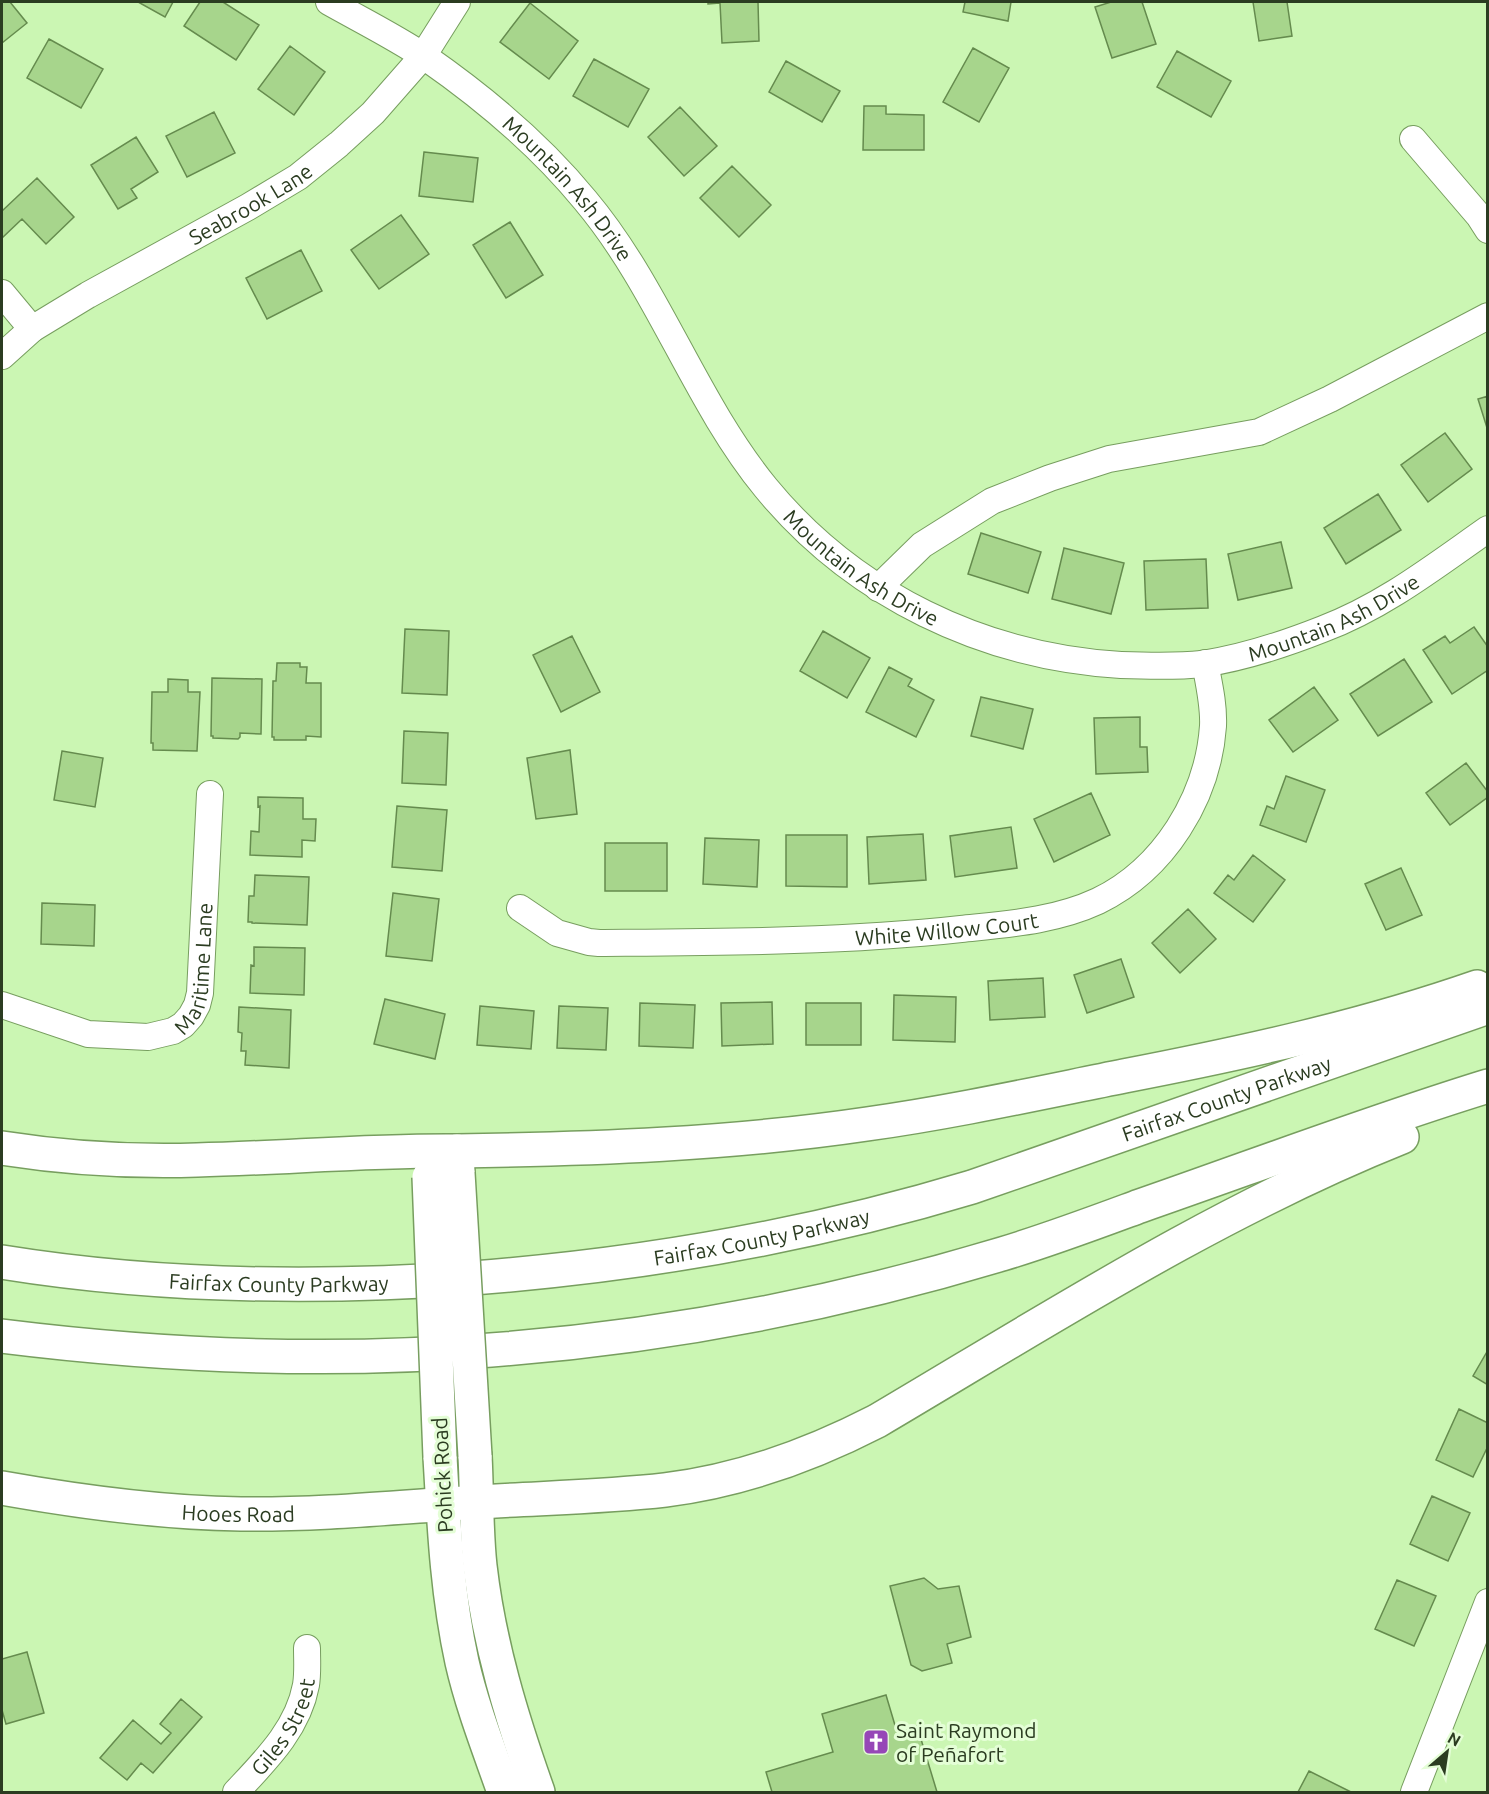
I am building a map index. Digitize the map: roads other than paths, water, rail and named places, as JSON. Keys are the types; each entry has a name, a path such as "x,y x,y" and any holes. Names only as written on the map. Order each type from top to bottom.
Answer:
{"main road":[{"path":"2,1148 69,1156 154,1161 375,1151 443,1163 603,1146 717,1140 886,1121 990,1103 1239,1053 1385,1016 1488,984"},
{"name":"Fairfax County Parkway","path":"2,1262 100,1275 164,1280 320,1285 516,1274 648,1259 717,1248 849,1221 972,1187 1488,1007"},
{"path":"2,1336 209,1354 279,1356 417,1354 583,1341 753,1315 921,1277 1005,1253 1488,1086"},
{"name":"Hooes Road","path":"2,1488 88,1503 172,1511 297,1513 666,1490 715,1481 799,1456 840,1440 877,1421 1132,1271 1263,1200 1371,1149 1457,1116 1488,1101"},
{"name":"Pohick Road","path":"443,1163 476,1456 480,1564 490,1626 513,1720 538,1792"},
{"name":"Pohick Road","path":"443,1163 440,1457 447,1576 463,1664 504,1792"}],"street":[{"name":"Mountain Ash Drive","path":"329,2 423,56 507,119 551,162 586,201 615,239 646,287 705,396 738,449 767,489 808,533 837,559 878,588 924,614 987,640 1057,658 1151,666 1205,663 1274,647 1327,628 1403,588 1488,529"},
{"name":"Seabrook Lane","path":"2,356 32,329 88,295 298,177 373,113 423,56 457,2"},
{"path":"1413,139 1479,216 1488,230"},
{"path":"2,293 32,329"},
{"path":"878,588 922,545 992,501 1050,478 1109,459 1259,432 1330,399 1488,316"},
{"name":"White Willow Court","path":"520,908 557,933 599,943 810,940 897,936 1030,921 1056,917 1077,910 1122,887 1142,871 1163,849 1183,821 1197,795 1208,759 1213,725 1205,663"},
{"name":"Maritime Lane","path":"2,1005 88,1035 148,1037 173,1031 183,1024 197,1005 201,993 210,794"},
{"path":"1414,1792 1488,1602"},
{"name":"Giles Street","path":"236,1792 267,1759 290,1728 306,1686 308,1667 306,1648"}],"place":[{"name":"Saint Raymond of Peñafort","path":"876,1742"}]}
